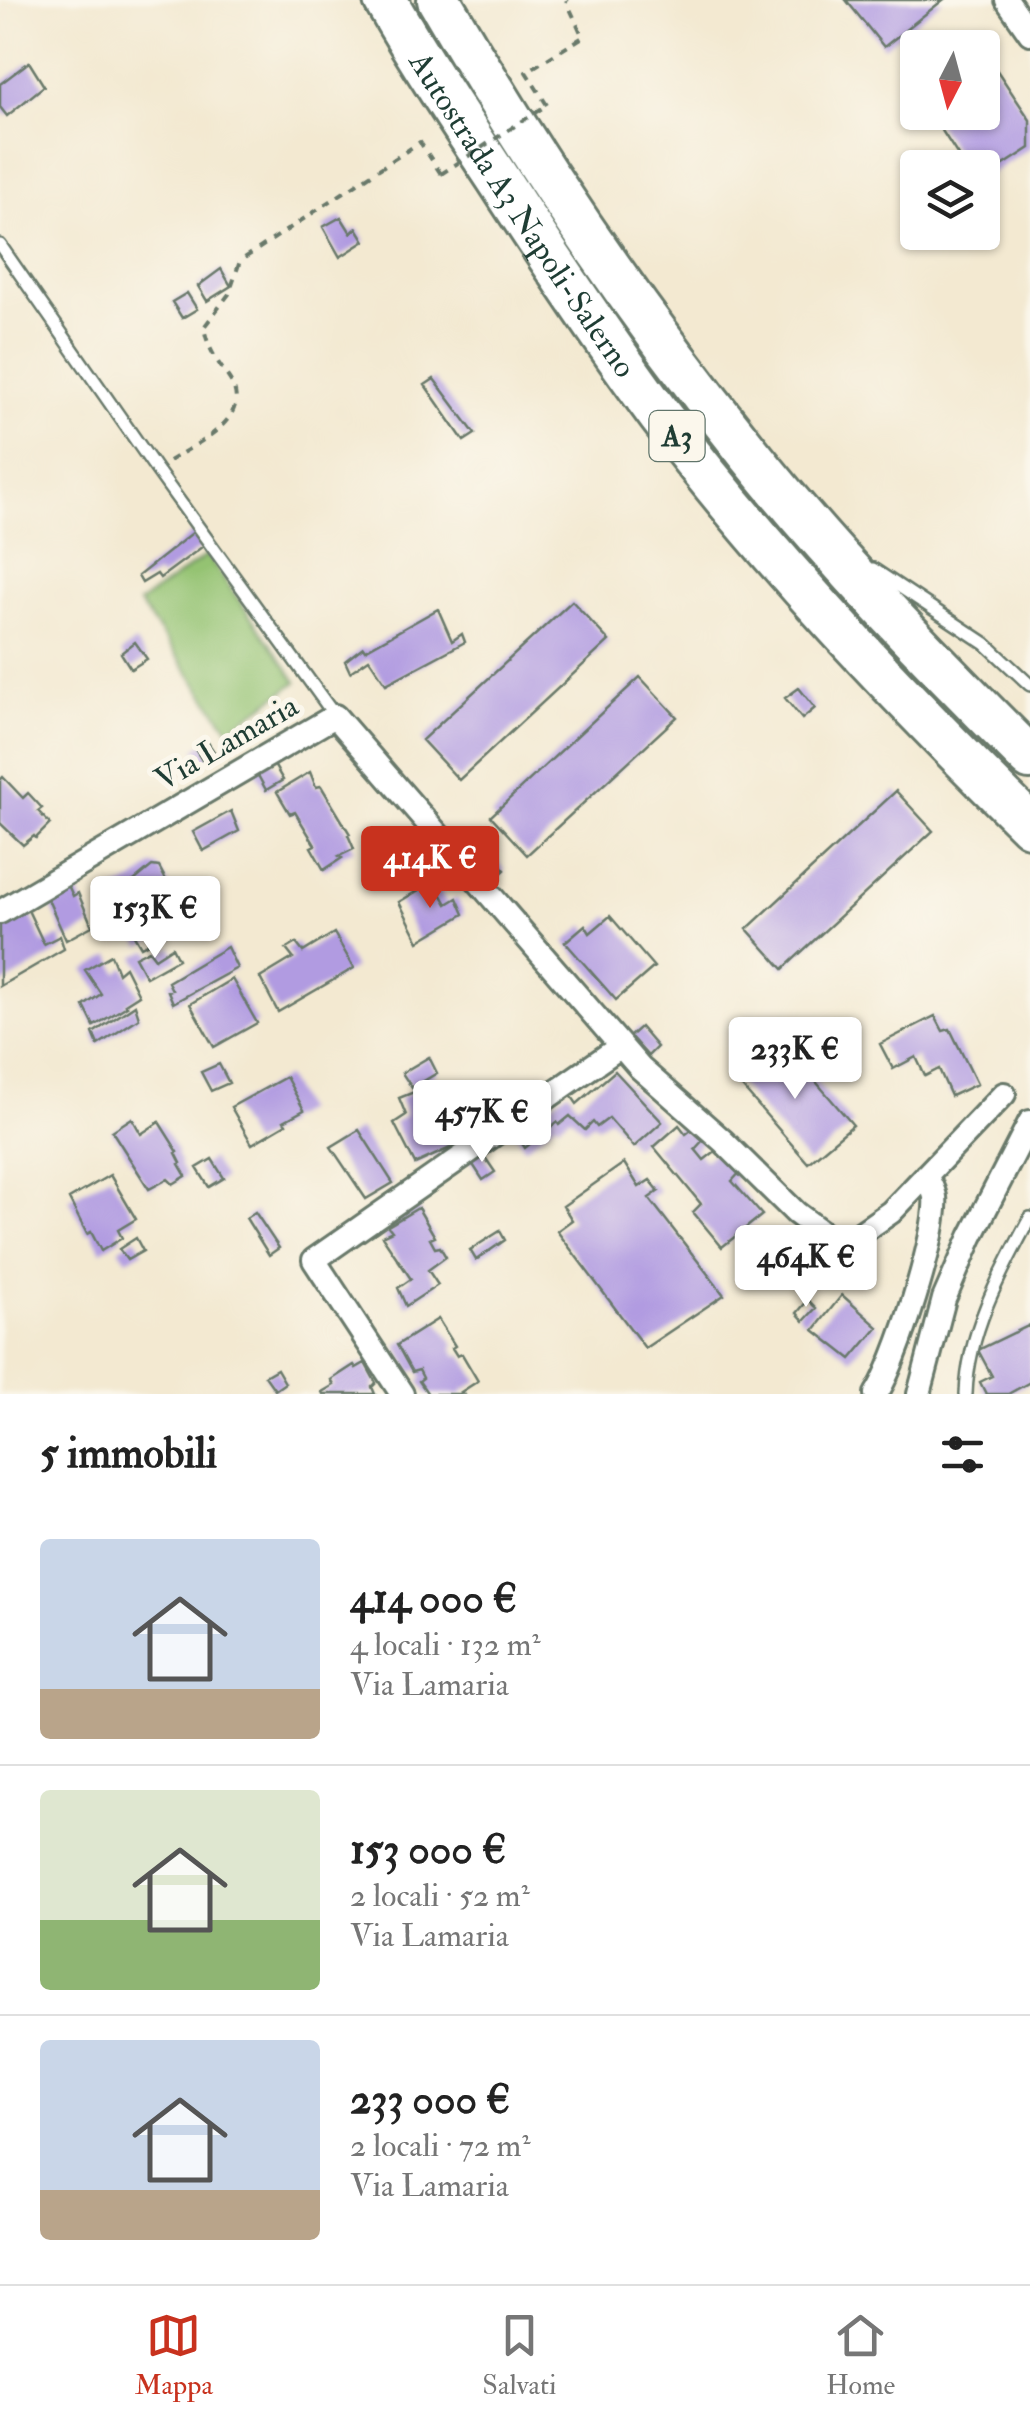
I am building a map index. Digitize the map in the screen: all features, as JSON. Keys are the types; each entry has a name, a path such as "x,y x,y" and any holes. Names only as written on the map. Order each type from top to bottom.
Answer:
{"highway":[{"name":"Autostrada A3 Napoli-Salerno","path":"385,0 560,274 663,419 801,585 908,702 1030,825"},
{"name":"Autostrada A3 Napoli-Salerno","path":"439,0 486,80 637,308 748,453 957,685 1030,758"}],"street":[{"path":"1007,0 1030,32"},
{"name":"Via Lamaria","path":"0,912 335,716 640,1068 723,1141 796,1213 827,1236 855,1237 891,1212 1004,1094"},
{"path":"402,1394 314,1260 622,1046"},
{"path":"919,1394 944,1299 1030,1122"},
{"path":"876,1394 900,1339 934,1225 935,1195 926,1175"}],"lane":[{"path":"0,245 335,716"},
{"path":"812,527 986,644 1030,685"},
{"path":"966,1394 972,1348 986,1309 1030,1218"}],"path":[{"path":"156,469 214,431 231,417 238,403 237,392 212,354 204,327 229,294 240,261 420,142 441,174 547,106 526,72 584,37 566,0"}],"green space":[{"path":"207,555 297,682 229,729 139,603"}],"building":[{"path":"846,0 943,0 905,30 900,30 884,47"},
{"path":"29,62 44,86 7,116 0,107 0,84"},
{"path":"1000,75 1030,120 1030,148 1000,167 1000,150 954,150 942,130 1000,130"},
{"path":"341,217 351,233 357,228 365,241 340,257 323,227"},
{"path":"221,269 231,286 207,301 198,286"},
{"path":"187,293 197,309 182,318 172,302"},
{"path":"434,379 475,434 464,441 425,385"},
{"path":"196,530 206,544 160,578 157,574 142,583 138,576"},
{"path":"572,601 609,641 459,780 422,740"},
{"path":"438,609 452,641 462,634 465,642 386,684 369,659 350,672 345,661 363,647 365,650"},
{"path":"135,642 147,659 131,669 121,653"},
{"path":"640,677 677,717 527,855 491,816"},
{"path":"799,688 815,708 802,719 785,698"},
{"path":"207,741 215,753 203,762 195,749"},
{"path":"270,758 283,780 266,790 254,768"},
{"path":"310,772 316,787 321,786 350,834 354,849 324,870 311,847 315,845 277,792"},
{"path":"3,777 23,798 28,793 50,824 23,845 0,823"},
{"path":"896,791 933,831 783,969 747,929"},
{"path":"231,811 239,831 203,851 193,832"},
{"path":"481,843 505,870 496,878 472,852"},
{"path":"152,866 159,867 188,921 141,947 109,897 110,891 134,881"},
{"path":"434,881 447,904 457,898 464,914 419,941 399,902"},
{"path":"68,885 73,896 78,893 92,926 66,940 46,895"},
{"path":"27,908 44,944 60,936 64,949 0,986 0,925"},
{"path":"610,916 654,967 616,1000 565,942 585,925 590,933"},
{"path":"334,933 354,968 278,1012 260,978 293,958 286,949 296,943 303,952"},
{"path":"172,947 178,959 146,977 135,957 149,950 155,958"},
{"path":"227,947 237,968 173,1003 168,982"},
{"path":"111,955 118,973 125,967 139,995 94,1026 84,1006 101,994 85,970"},
{"path":"232,979 257,1023 214,1047 190,1004"},
{"path":"135,1005 139,1018 98,1045 93,1033"},
{"path":"935,1016 943,1031 950,1029 977,1084 951,1096 939,1069 925,1076 916,1057 893,1069 880,1044"},
{"path":"640,1027 657,1047 648,1056 630,1036"},
{"path":"782,1042 853,1125 808,1163 736,1080"},
{"path":"429,1057 437,1073 412,1088 402,1073"},
{"path":"219,1064 229,1083 211,1091 201,1072"},
{"path":"615,1071 662,1122 634,1147 609,1118 597,1127 593,1122 585,1130 570,1116 525,1148 515,1133 568,1091 577,1104"},
{"path":"286,1077 304,1110 252,1144 231,1107"},
{"path":"429,1086 459,1144 415,1164 394,1123 406,1115 399,1098"},
{"path":"132,1118 141,1134 159,1122 178,1152 186,1176 173,1184 168,1179 149,1189 112,1131"},
{"path":"679,1125 686,1134 695,1127 705,1138 695,1149 704,1160 722,1146 742,1170 732,1181 762,1215 722,1247 693,1212 701,1204 654,1147"},
{"path":"359,1130 393,1183 366,1199 331,1147"},
{"path":"480,1150 495,1172 483,1180 468,1157"},
{"path":"212,1159 224,1178 209,1187 197,1168"},
{"path":"624,1163 639,1187 650,1180 659,1191 649,1198 724,1295 645,1348 557,1231 572,1220 563,1206"},
{"path":"110,1175 136,1219 118,1230 122,1238 101,1251 91,1232 87,1234 69,1199"},
{"path":"418,1208 435,1237 430,1239 435,1248 440,1247 446,1257 428,1270 438,1285 406,1306 398,1288 411,1279 382,1236 392,1231 388,1226"},
{"path":"255,1212 279,1248 269,1255 246,1218"},
{"path":"500,1231 505,1240 476,1260 470,1250"},
{"path":"136,1238 143,1251 127,1260 119,1249"},
{"path":"842,1295 878,1327 851,1359 814,1330"},
{"path":"808,1300 816,1308 804,1321 797,1313"},
{"path":"438,1319 457,1356 462,1354 478,1381 463,1394 428,1394 419,1381 423,1378 419,1370 412,1372 397,1345"},
{"path":"1030,1325 1030,1382 1008,1394 986,1394 980,1382 992,1376 978,1350"},
{"path":"365,1363 376,1383 372,1387 375,1394 323,1394 334,1385 331,1380 354,1365 356,1368"},
{"path":"277,1369 285,1383 275,1390 265,1376"}]}
